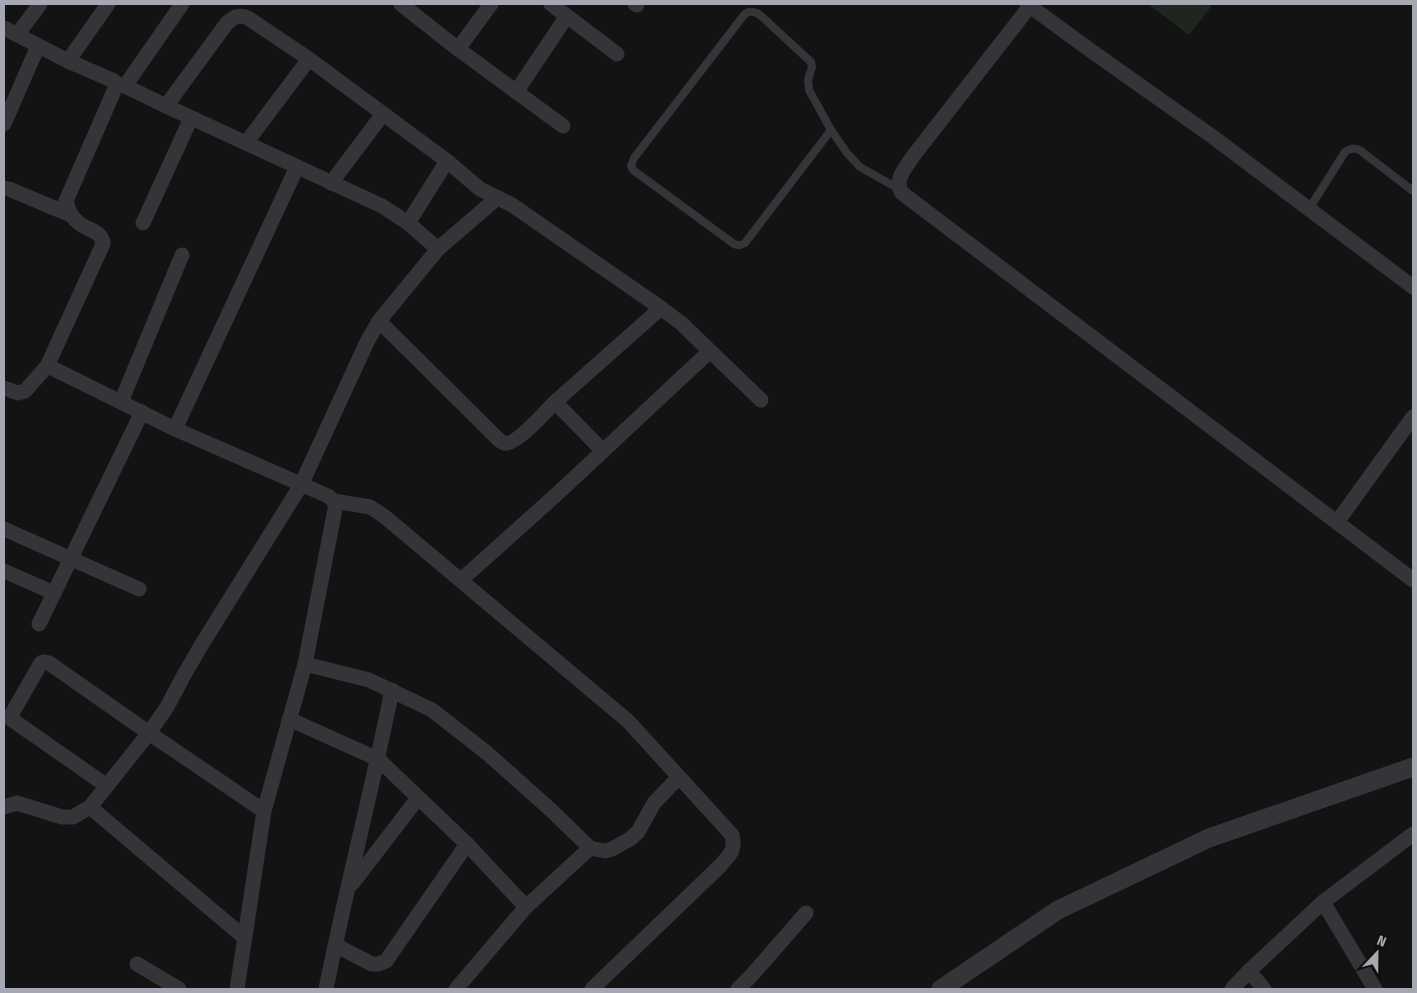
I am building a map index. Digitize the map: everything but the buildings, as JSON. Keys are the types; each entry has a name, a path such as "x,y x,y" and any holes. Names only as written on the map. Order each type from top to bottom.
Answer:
{"street":[{"path":"40,4 11,32 68,61 382,206 408,223 438,249"},
{"path":"68,61 108,4"},
{"path":"4,388 18,393 25,391 49,364 103,244 103,239 99,234 79,224 71,215 66,201 68,195 121,85 182,4"},
{"path":"401,4 458,49 563,126"},
{"path":"458,49 491,4"},
{"path":"551,4 617,54"},
{"path":"1413,287 1213,137 1029,5 900,176 899,189 902,193 1413,580"},
{"path":"166,106 228,23 235,16 242,15 309,59 447,161 480,189 512,205 661,308 682,324 761,400"},
{"path":"516,92 567,16"},
{"path":"4,124 38,46"},
{"path":"246,143 309,59"},
{"path":"331,183 383,114"},
{"path":"143,223 191,118"},
{"path":"408,223 447,161"},
{"path":"175,429 297,167"},
{"path":"4,188 71,215"},
{"path":"4,792 10,805 62,817 73,817 90,807 149,733 167,707 202,644 301,485 367,342 379,322 438,249 497,198"},
{"path":"121,402 182,255"},
{"path":"379,322 504,443 520,437 555,402 661,308"},
{"path":"461,580 710,351"},
{"path":"49,364 52,368 175,429 334,500 370,508 377,512 628,721 732,835 734,844 730,854 720,866 592,989"},
{"path":"555,402 603,451"},
{"path":"39,624 142,412"},
{"path":"1337,522 1413,417"},
{"path":"237,989 264,811 305,664 336,508 334,500"},
{"path":"4,529 139,589"},
{"path":"4,571 54,592"},
{"path":"107,786 11,719 11,715 41,663 49,663 264,811"},
{"path":"305,664 369,680 432,710 479,747 590,848 605,851 630,839 638,832 654,803 679,777"},
{"path":"326,989 392,690"},
{"path":"289,719 378,759 467,844 526,907"},
{"path":"941,989 1058,910 1209,838 1413,767"},
{"path":"348,890 418,798"},
{"path":"90,807 245,938"},
{"path":"1232,989 1323,902 1413,834"},
{"path":"335,945 372,964 386,961 467,844"},
{"path":"456,989 526,907 590,848"},
{"path":"1323,902 1375,989"},
{"path":"738,989 806,913"},
{"path":"137,964 179,989"},
{"path":"1249,971 1264,989"}],"lane":[{"path":"831,130 742,245 734,244 633,170 631,166 634,158 744,14 753,12 759,14 810,62 812,67 808,80 809,90 831,130 847,153 860,167 899,189"},
{"path":"1310,209 1345,152 1350,148 1356,148 1361,151 1413,191"}],"shaded area":[{"path":"1148,4 1213,4 1189,35"}]}
